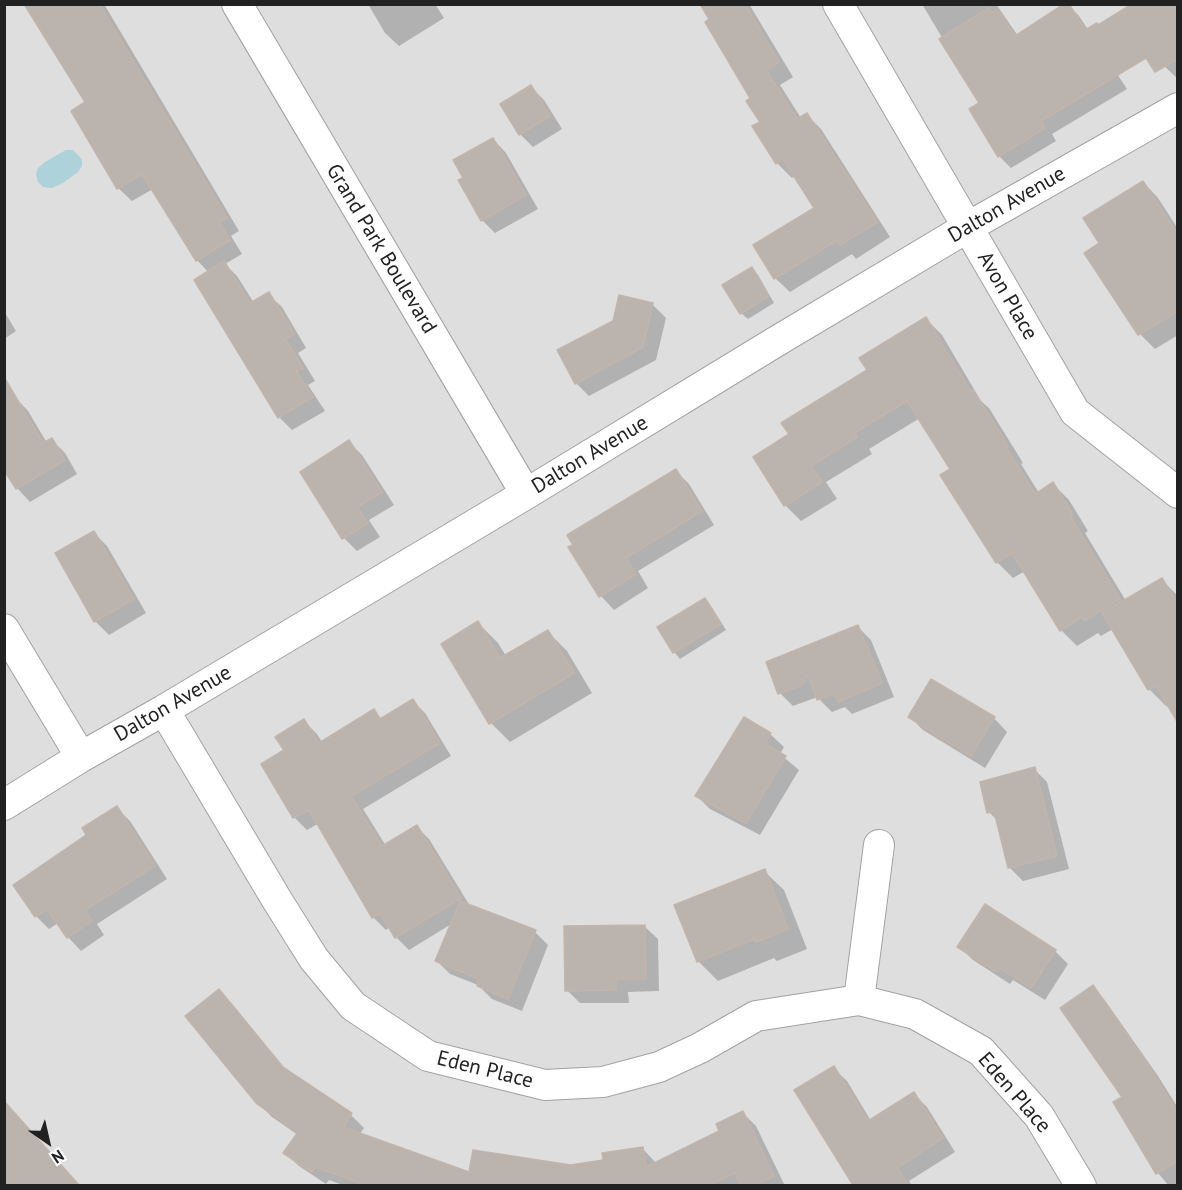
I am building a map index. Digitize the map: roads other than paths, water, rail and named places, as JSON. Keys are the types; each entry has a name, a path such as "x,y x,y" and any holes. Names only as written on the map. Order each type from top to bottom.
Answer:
{"street":[{"name":"Grand Park Boulevard","path":"237,4 526,494"},
{"name":"Avon Place","path":"838,4 1075,412 1178,493"},
{"name":"Dalton Avenue","path":"4,805 81,757 526,494 777,340 1178,108"},
{"path":"4,628 81,757"},
{"name":"Eden Place","path":"164,710 314,958 353,1006 428,1056 545,1085 603,1082 659,1067 700,1048 756,1016 859,1000 915,1014 981,1052 1039,1116 1081,1185"},
{"path":"859,1000 879,845"}],"water":[{"path":"66,150 73,150 78,155 82,160 82,166 78,172 63,183 52,188 43,187 38,182 36,174 38,168"}]}
